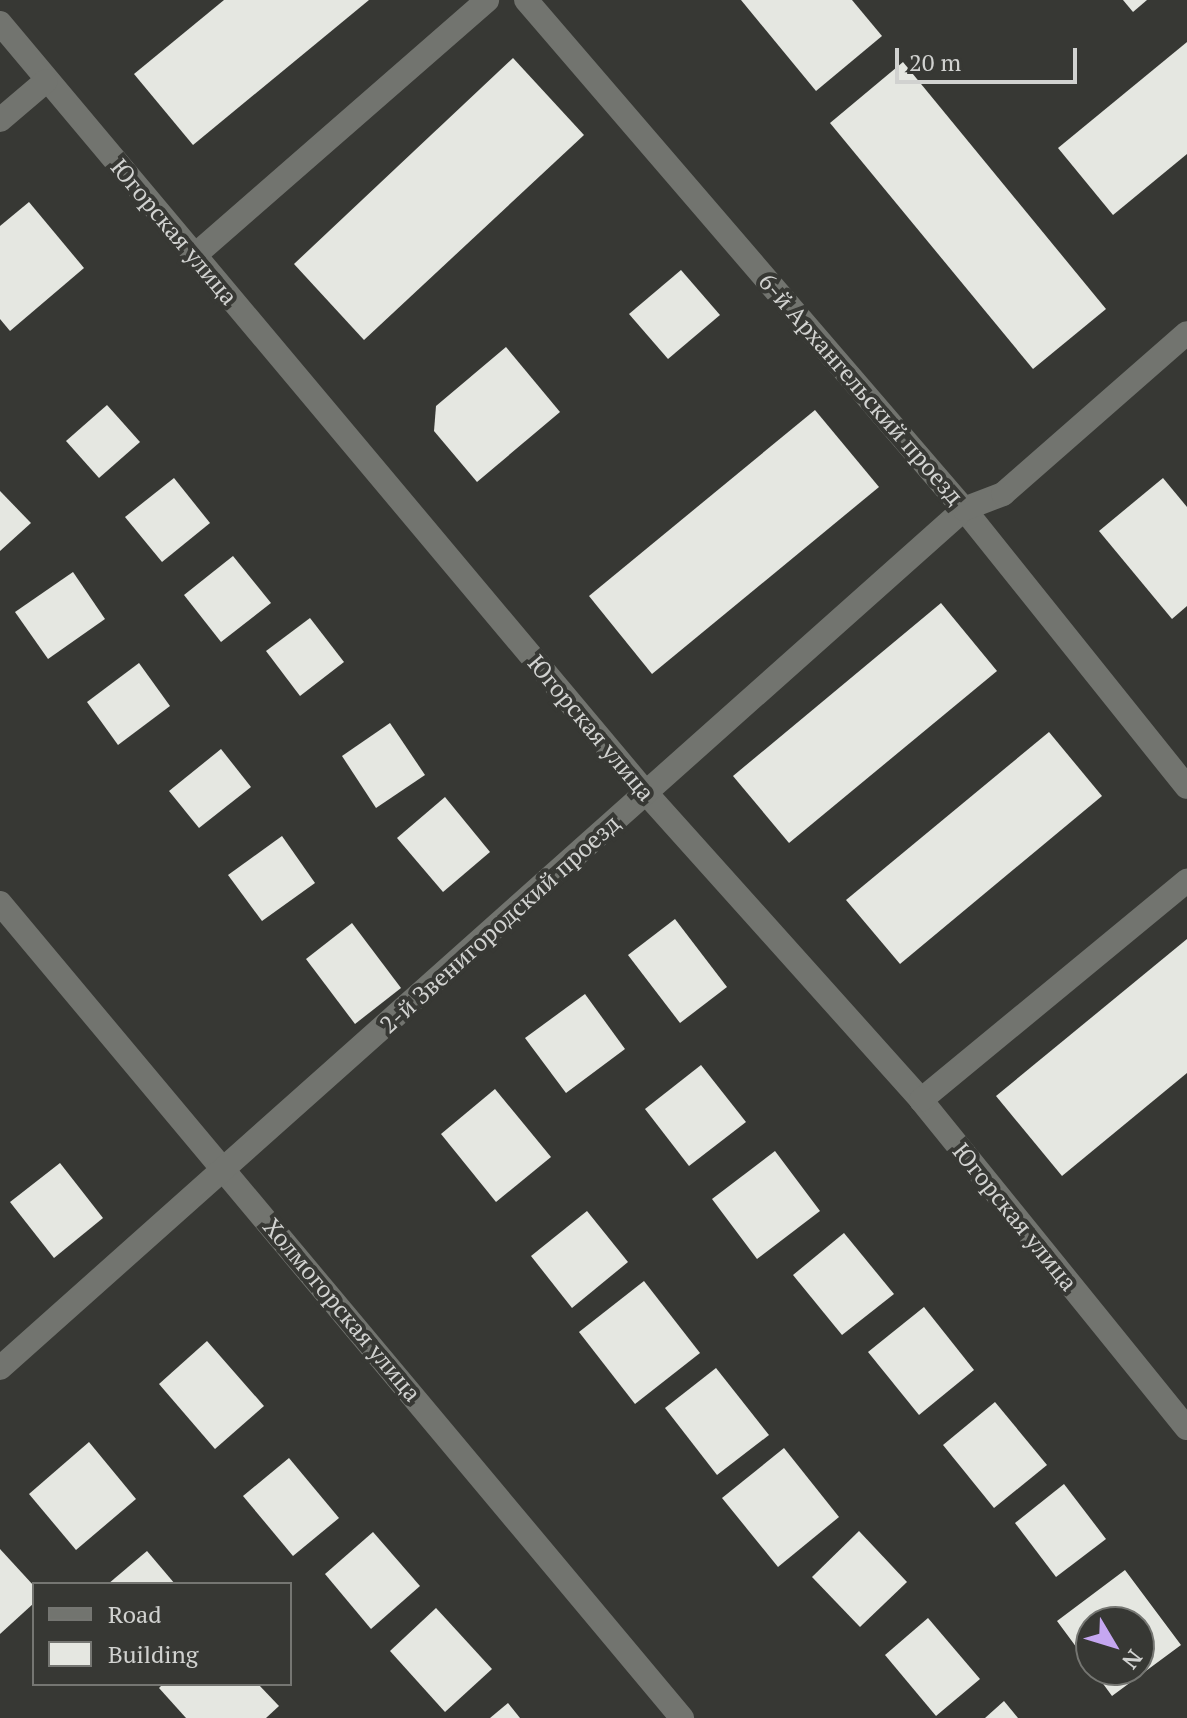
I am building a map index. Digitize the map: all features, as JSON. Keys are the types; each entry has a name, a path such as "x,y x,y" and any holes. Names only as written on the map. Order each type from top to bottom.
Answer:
{"street":[{"path":"194,256 487,0"},
{"name":"6-й Архангельский проезд","path":"526,0 964,509 1187,787"},
{"name":"Югорская улица","path":"0,23 646,793 921,1100 1187,1428"},
{"path":"0,120 46,81"},
{"name":"2-й Звенигородский проезд","path":"0,1368 964,509 1003,494 1187,333"},
{"path":"921,1100 1187,881"},
{"name":"Холмогорская улица","path":"0,903 682,1718"}],"building":[{"path":"224,0 369,0 193,145 134,74"},
{"path":"741,0 852,0 882,36 816,91"},
{"path":"1123,0 1147,0 1133,12"},
{"path":"1187,42 1187,154 1113,215 1058,148"},
{"path":"513,58 584,135 364,340 294,264"},
{"path":"903,62 1106,309 1033,369 830,123"},
{"path":"29,202 84,268 10,331 0,319 0,226"},
{"path":"681,270 720,315 668,359 629,314"},
{"path":"506,347 560,412 477,482 434,431 436,406"},
{"path":"107,405 140,442 99,478 66,441"},
{"path":"815,410 879,487 652,674 589,596"},
{"path":"174,478 210,523 162,562 125,517"},
{"path":"1163,478 1187,507 1187,606 1172,619 1099,531"},
{"path":"0,491 31,523 0,551"},
{"path":"233,556 271,603 221,642 184,595"},
{"path":"73,572 105,619 48,659 15,612"},
{"path":"941,603 997,671 789,843 733,776"},
{"path":"310,618 344,662 300,696 266,651"},
{"path":"139,663 170,706 118,745 87,702"},
{"path":"390,723 425,775 376,808 342,756"},
{"path":"1049,732 1102,796 900,964 846,900"},
{"path":"221,749 251,787 199,828 169,791"},
{"path":"445,797 490,852 443,892 397,838"},
{"path":"282,836 315,883 262,921 228,875"},
{"path":"675,919 727,987 680,1023 628,955"},
{"path":"352,923 401,988 355,1024 306,959"},
{"path":"1187,939 1187,1073 1062,1176 996,1096"},
{"path":"585,994 625,1049 566,1093 525,1038"},
{"path":"701,1065 746,1122 689,1166 645,1109"},
{"path":"495,1089 551,1157 496,1202 441,1134"},
{"path":"775,1151 820,1211 757,1259 712,1199"},
{"path":"60,1163 103,1218 54,1258 10,1202"},
{"path":"587,1211 628,1262 572,1308 531,1256"},
{"path":"844,1233 894,1294 842,1335 793,1275"},
{"path":"644,1281 700,1353 635,1404 579,1332"},
{"path":"924,1307 974,1370 919,1415 868,1352"},
{"path":"207,1341 264,1406 215,1449 159,1384"},
{"path":"716,1368 769,1435 717,1475 665,1408"},
{"path":"995,1402 1047,1465 994,1508 943,1445"},
{"path":"89,1442 136,1499 76,1550 29,1494"},
{"path":"784,1448 839,1517 778,1567 722,1498"},
{"path":"289,1458 339,1518 293,1556 243,1496"},
{"path":"1064,1484 1106,1539 1056,1577 1015,1523"},
{"path":"859,1531 907,1582 860,1627 812,1577"},
{"path":"373,1532 420,1586 371,1629 325,1574"},
{"path":"0,1549 32,1584 32,1605 0,1634"},
{"path":"147,1551 173,1582 110,1582"},
{"path":"1125,1570 1152,1606 1077,1606"},
{"path":"436,1608 492,1669 445,1712 390,1651"},
{"path":"1075,1608 1075,1645 1057,1621"},
{"path":"1155,1610 1181,1645 1155,1664"},
{"path":"928,1618 980,1679 936,1716 885,1655"},
{"path":"260,1686 279,1706 266,1718 186,1718 159,1688"},
{"path":"1105,1686 1126,1686 1112,1696"},
{"path":"1004,1701 1018,1718 985,1718"},
{"path":"508,1703 520,1718 490,1718"}]}
